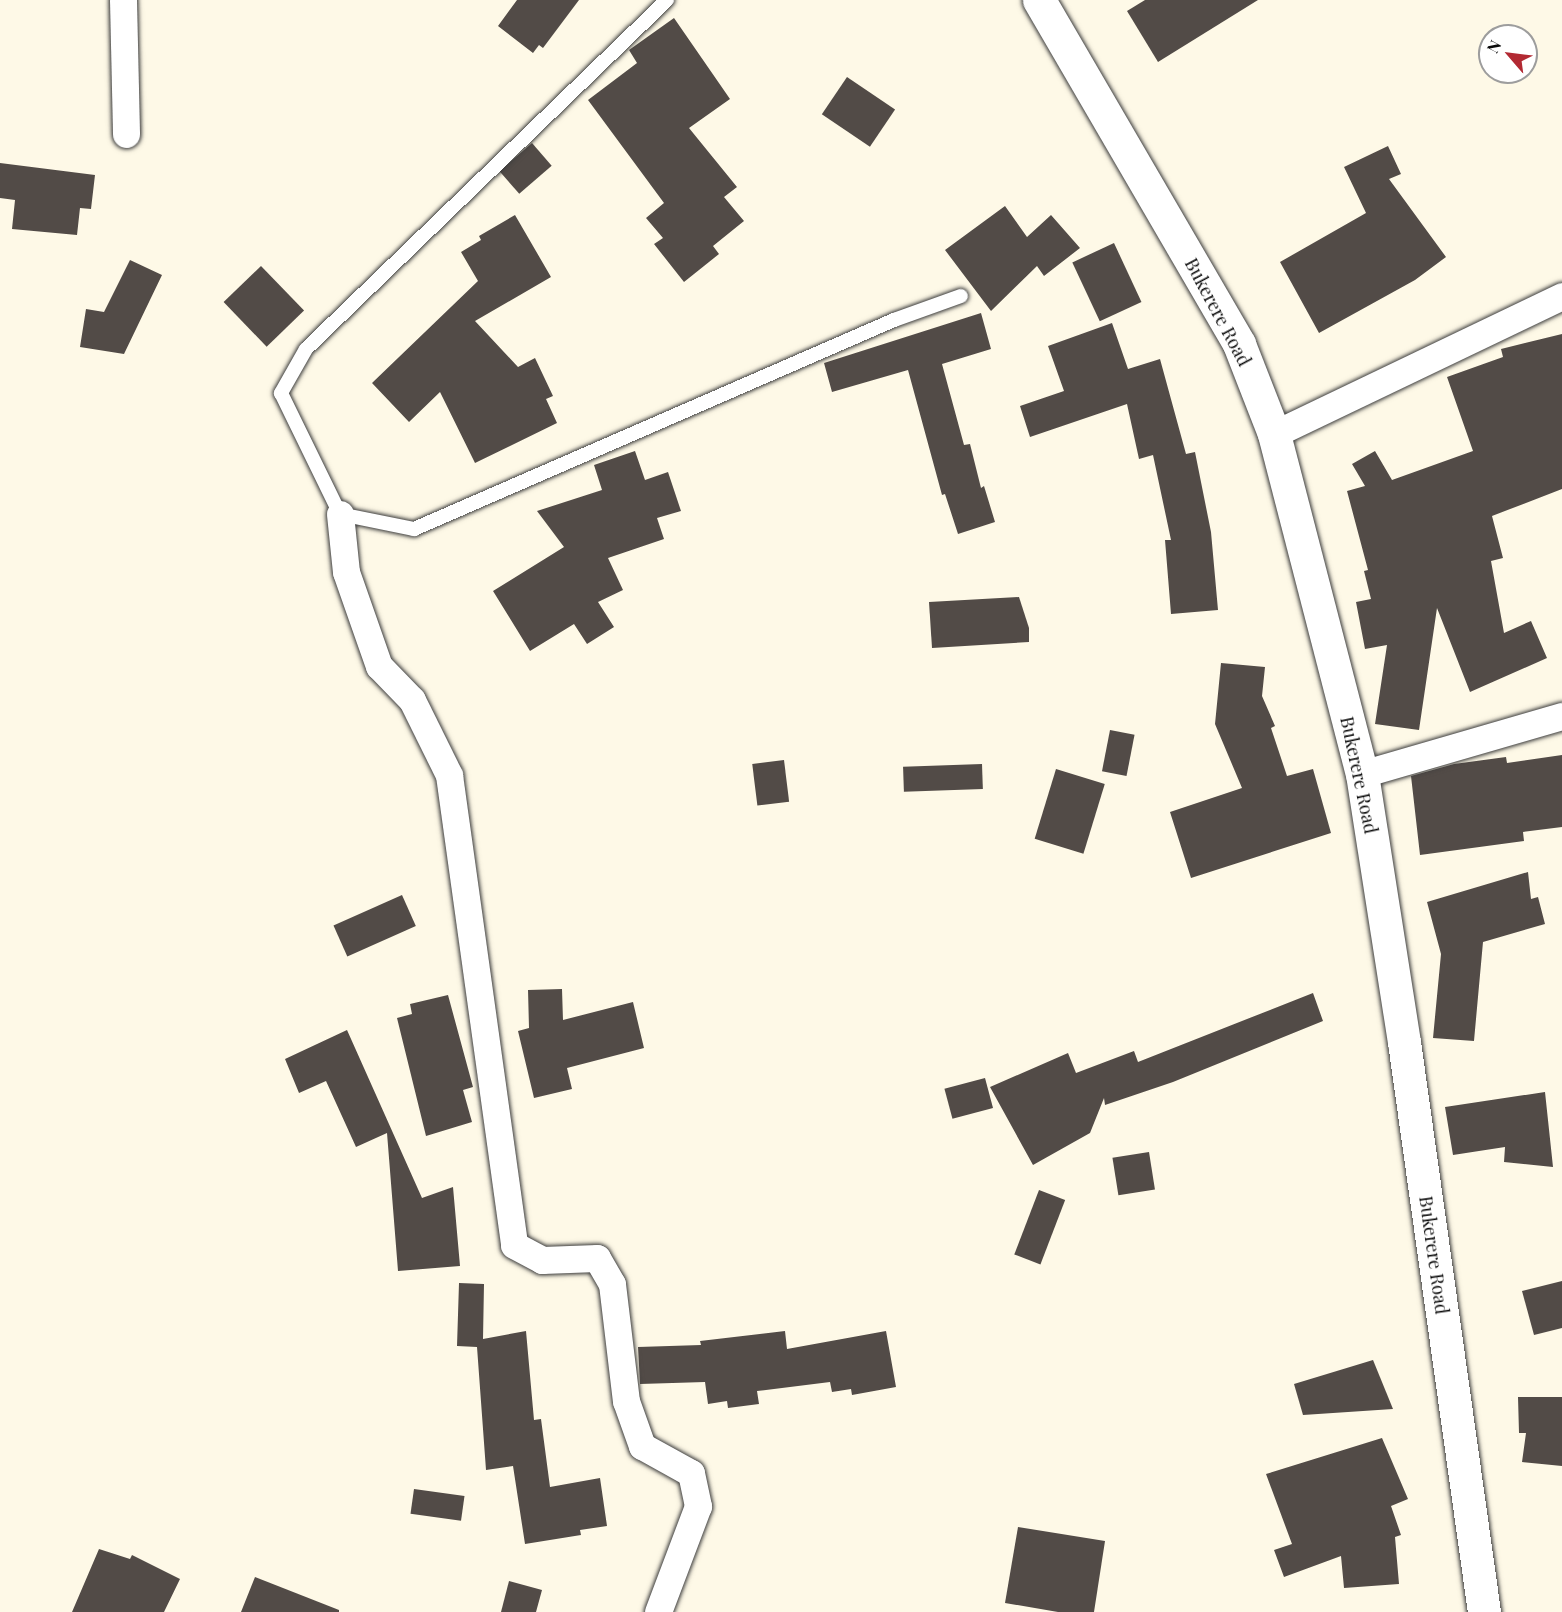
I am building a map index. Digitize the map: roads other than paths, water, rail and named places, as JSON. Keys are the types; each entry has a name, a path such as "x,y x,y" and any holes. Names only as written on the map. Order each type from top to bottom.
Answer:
{"street":[{"path":"123,0 126,134"},
{"name":"Bukerere Road","path":"1039,0 1239,344 1274,434 1362,774 1404,1041 1484,1612"},
{"path":"1274,434 1562,296"},
{"path":"340,514 346,572 379,666 412,700 449,775 514,1245 542,1260 597,1258 612,1284 626,1401 642,1446 691,1473 698,1506 658,1612"},
{"path":"1362,774 1562,716"}],"lane":[{"path":"666,0 306,349 281,393 340,514 414,529 689,408 894,321 962,296"}]}
